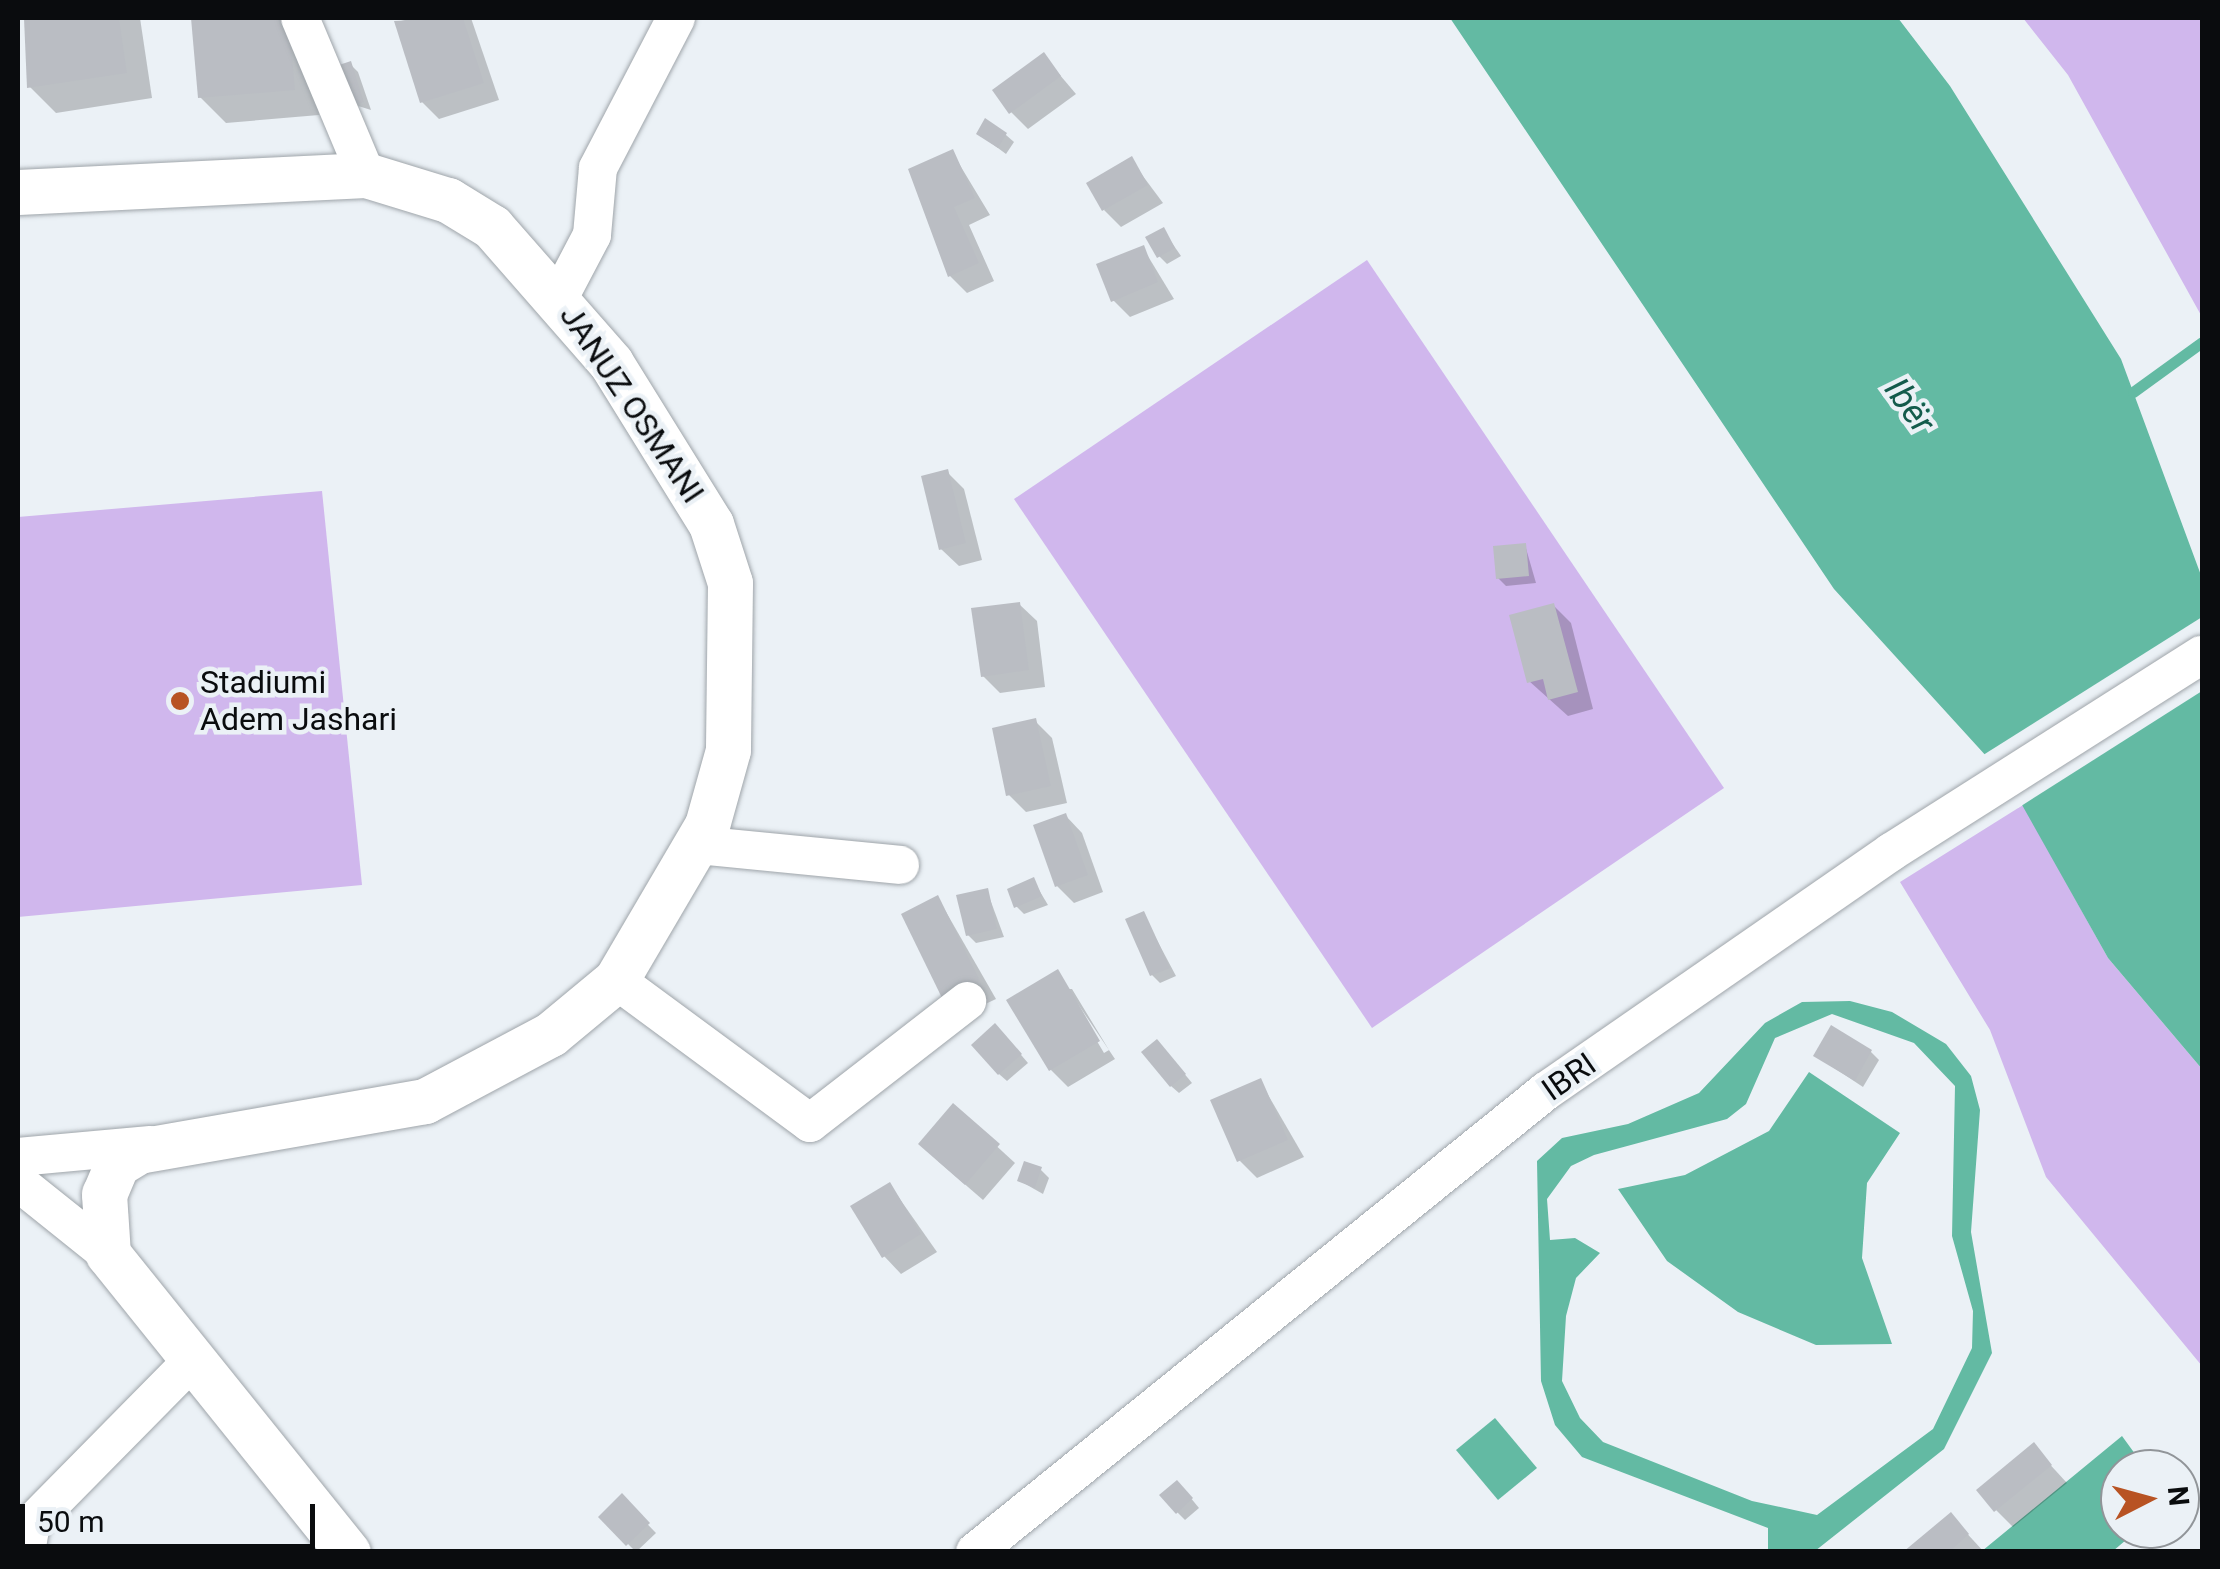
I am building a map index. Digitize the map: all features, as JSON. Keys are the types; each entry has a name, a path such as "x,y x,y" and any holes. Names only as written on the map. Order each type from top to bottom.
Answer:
{"street":[{"path":"300,18 366,175"},
{"path":"560,296 592,235 598,168 676,18"},
{"name":"JANUZ OSMANI","path":"18,192 366,175 448,200 492,226 560,296 674,457 730,583 728,750 697,846 616,980 552,1034 425,1102 182,1142 18,1157"},
{"name":"IBRI","path":"974,1552 1546,1091 1891,852 2202,655"},
{"path":"697,846 900,865"},
{"path":"616,980 810,1123 967,1001"},
{"name":"JANUZ OSMANI","path":"108,1254 100,1207 118,1164 182,1142"},
{"path":"18,1182 108,1254 348,1552"},
{"path":"26,1552 31,1524 193,1360"}],"shaded area":[{"path":"2023,18 2202,18 2202,317 2068,75"},
{"path":"1367,260 1724,788 1372,1028 1014,499"},
{"name":"Stadiumi Adem Jashari","path":"322,491 362,885 18,917 18,517"},
{"path":"2023,805 2108,958 2202,1069 2202,1366 2046,1177 1990,1030 1900,882"}],"water":[{"name":"Ibër","path":"1450,18 1898,18 1950,86 2121,359 2202,578 2202,1069 2108,958 2008,780 1834,589"},
{"path":"1850,1001 1892,1012 1946,1044 1971,1076 1980,1110 1971,1232 1992,1353 1944,1449 1815,1551 1768,1551 1768,1528 1582,1457 1555,1425 1541,1381 1537,1161 1562,1138 1628,1124 1699,1093 1765,1023 1802,1002","holes":["1832,1014 1914,1043 1955,1086 1952,1236 1973,1311 1972,1348 1933,1429 1817,1515 1752,1501 1603,1442 1580,1418 1562,1381 1566,1316 1576,1278 1600,1253 1575,1238 1550,1240 1547,1199 1571,1166 1594,1155 1727,1119 1746,1104 1775,1038"]},
{"path":"1809,1072 1900,1133 1867,1183 1862,1258 1892,1344 1816,1345 1738,1312 1667,1261 1618,1189 1685,1175 1769,1131"},
{"path":"1495,1418 1537,1468 1498,1500 1456,1450"},
{"path":"2122,1436 2131,1449 2106,1449"},
{"path":"2100,1454 2100,1549 2115,1549 2113,1551 1982,1551"}],"pier":[{"path":"2202,617 2202,691 2018,808 1980,757"}],"building":[{"path":"24,18 119,18 127,73 27,88"},
{"path":"191,18 289,18 295,90 198,98"},
{"path":"463,18 484,83 420,103 394,21"},
{"path":"1044,52 1061,76 1009,114 992,90"},
{"path":"351,61 364,102 352,106 339,65"},
{"path":"985,118 1007,133 998,148 976,134"},
{"path":"953,149 975,198 954,207 979,263 948,277 908,169"},
{"path":"1132,156 1148,185 1102,211 1086,183"},
{"path":"1164,227 1175,248 1157,258 1145,237"},
{"path":"1144,245 1158,282 1111,302 1096,264"},
{"path":"948,469 966,543 939,550 921,476"},
{"path":"1526,543 1529,576 1496,579 1493,546"},
{"path":"1020,602 1029,670 981,677 971,608"},
{"path":"1554,603 1578,692 1548,700 1543,679 1527,683 1509,615"},
{"path":"1036,718 1051,786 1006,796 992,728"},
{"path":"1066,813 1088,875 1055,887 1033,825"},
{"path":"1034,877 1042,896 1014,908 1007,889"},
{"path":"988,888 997,929 966,936 956,895"},
{"path":"938,895 980,981 943,1000 901,914"},
{"path":"1144,911 1170,968 1150,976 1125,919"},
{"path":"1058,969 1100,1041 1049,1071 1006,1000"},
{"path":"995,1023 1022,1054 998,1075 971,1045"},
{"path":"1831,1025 1872,1050 1855,1081 1813,1056"},
{"path":"1157,1039 1186,1074 1170,1087 1141,1052"},
{"path":"1261,1078 1288,1140 1237,1162 1210,1100"},
{"path":"953,1103 1000,1144 965,1185 918,1144"},
{"path":"1024,1161 1042,1167 1035,1188 1017,1181"},
{"path":"890,1182 921,1234 882,1258 850,1206"},
{"path":"2034,1442 2052,1465 1994,1512 1976,1490"},
{"path":"1177,1480 1193,1498 1176,1514 1159,1495"},
{"path":"622,1493 650,1523 626,1546 598,1517"},
{"path":"1951,1512 1969,1534 1949,1552 1903,1552"}],"waterway":[{"path":"2133,392 2202,342"}],"place":[{"name":"Stadiumi Adem Jashari","path":"180,701"}]}
